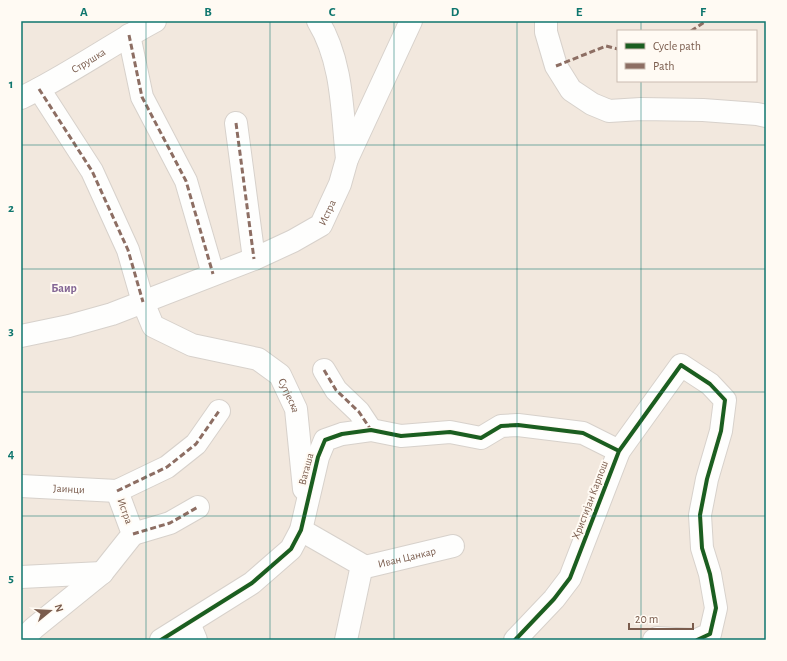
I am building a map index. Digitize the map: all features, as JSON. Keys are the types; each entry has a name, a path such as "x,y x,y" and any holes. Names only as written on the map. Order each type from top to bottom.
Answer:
{"street":[{"name":"Струшка","path":"30,93 155,21"},
{"path":"318,21 326,35 339,77 347,160"},
{"name":"Истра","path":"21,336 69,326 112,314 254,259 293,241 321,225 340,184 347,160 411,21"},
{"path":"546,21 546,32 556,66 571,90 592,104 609,111 641,109 703,110 766,116"},
{"path":"129,35 142,97 186,181 213,274"},
{"path":"30,93 92,171 128,250 143,302"},
{"path":"236,123 254,259"},
{"name":"Сутјеска","path":"143,302 153,326 192,345 258,359 280,375 296,409 306,507"},
{"name":"Христијан Карпош","path":"515,640 554,599 570,578 619,451 681,365 710,384 725,400 720,431 707,478 700,515 702,548 710,574 716,608 710,634 695,640"},
{"path":"324,370 336,390 359,412 371,430"},
{"name":"Истра","path":"22,640 34,628 102,573 133,534 117,491 167,468 196,444 219,411"},
{"name":"Ваташа","path":"161,640 193,631 291,549 301,530 318,457 325,440 342,434 371,430 401,436 450,432 481,438 501,426 518,425 583,433 619,451"},
{"name":"Јаинци","path":"21,486 117,491"},
{"path":"133,534 170,523 198,507"},
{"name":"Иван Цанкар","path":"301,530 362,565 361,568 453,546"},
{"path":"346,640 361,568"},
{"path":"21,577 102,573"},
{"path":"654,640 657,638 695,640"}],"shaded area":[{"path":"21,21 766,21 766,640 21,640"}],"marked path":[{"path":"692,30 706,21"},
{"path":"129,35 142,97 186,181 213,274"},
{"path":"556,66 606,46 617,49"},
{"path":"39,89 92,171 128,250 143,302"},
{"path":"236,123 254,259"},
{"path":"324,370 336,390 359,412 371,430"},
{"path":"117,491 167,467 196,444 219,411"},
{"path":"133,534 170,523 198,507"}],"cycle path":[{"path":"515,640 554,599 570,578 619,451 681,365 710,384 725,400 721,431 707,479 700,515 702,548 710,574 716,608 710,634 697,640"},
{"path":"161,640 252,583 291,549 301,530 318,457 325,440 342,434 371,430 401,436 450,432 481,438 501,426 518,425 583,433 619,451"}],"district":[{"name":"Баир","path":"64,288"}]}
